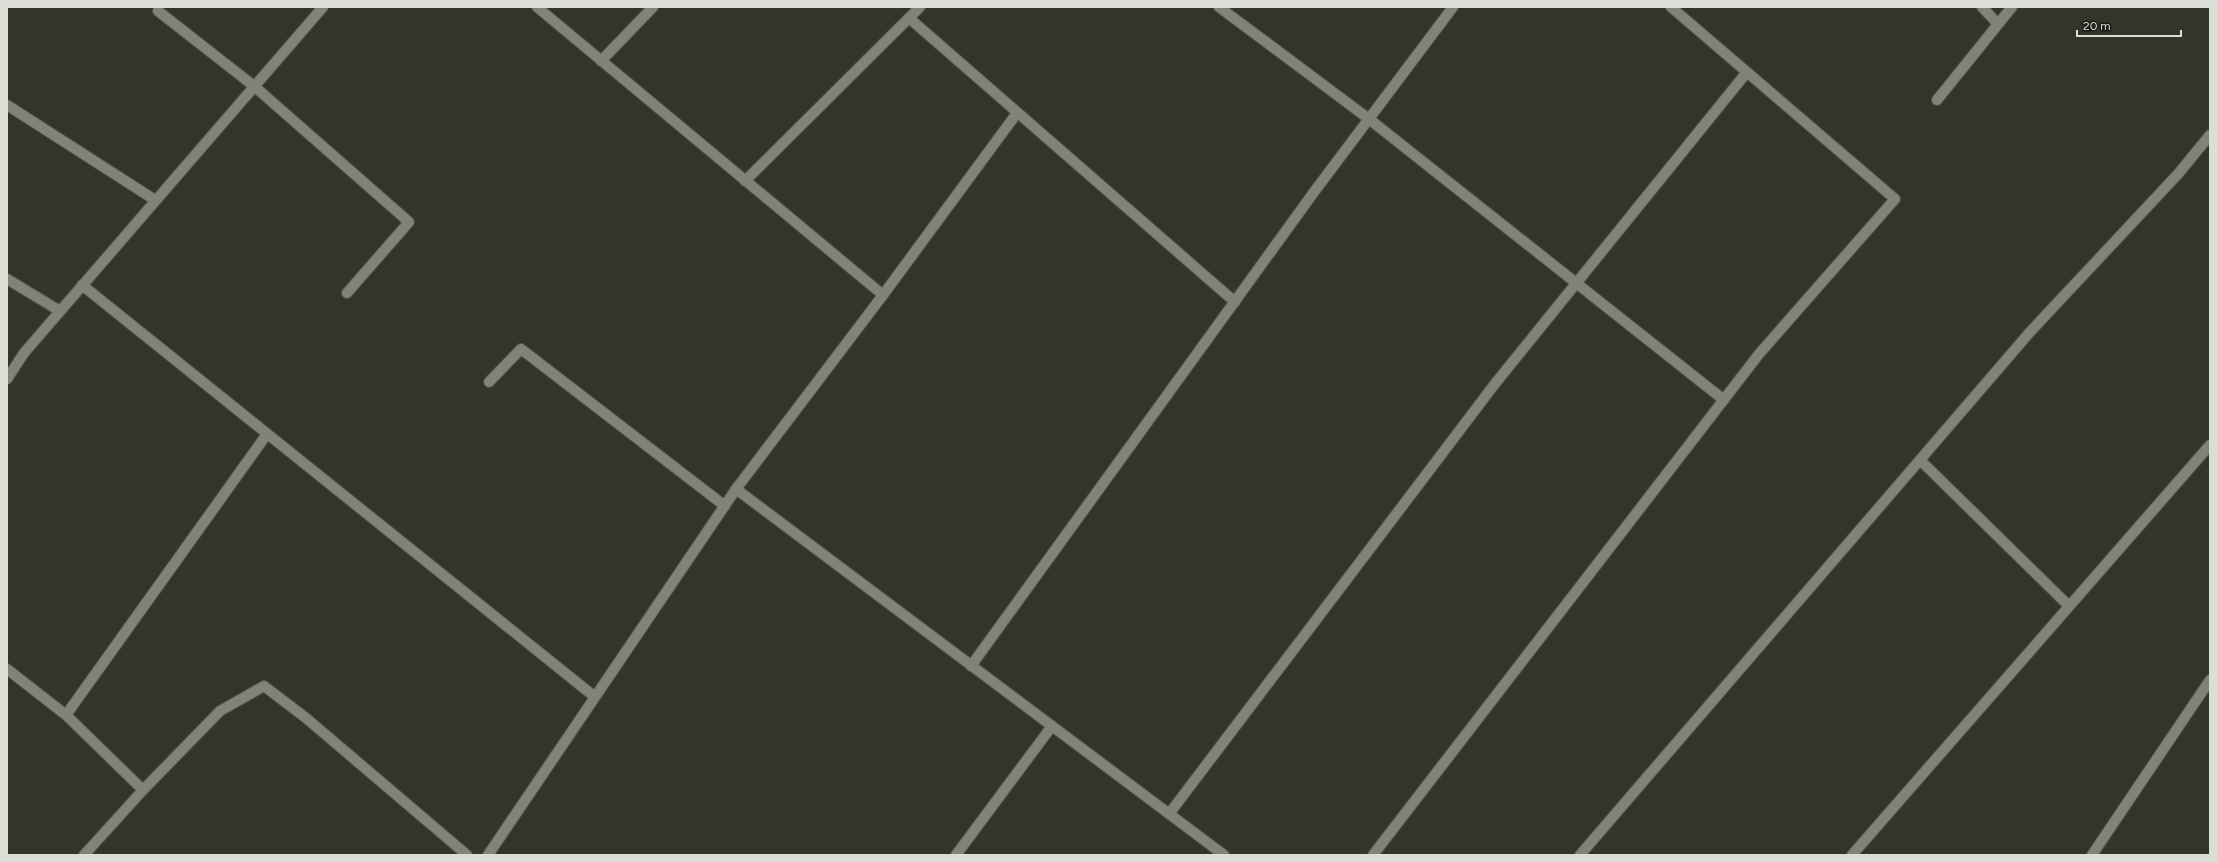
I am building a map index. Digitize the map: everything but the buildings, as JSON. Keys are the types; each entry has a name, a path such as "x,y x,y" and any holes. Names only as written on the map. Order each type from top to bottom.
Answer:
{"street":[{"path":"7,379 24,353 323,7"},
{"path":"537,7 883,295"},
{"path":"601,60 653,7"},
{"path":"745,181 920,7"},
{"path":"1219,7 1369,119 1724,400"},
{"path":"971,666 1235,302 1453,7"},
{"path":"1373,855 1759,354 1895,199 1671,7"},
{"path":"1982,7 1998,24"},
{"path":"1937,100 2012,7"},
{"path":"158,11 254,86 409,222 347,293"},
{"path":"908,18 1235,302"},
{"path":"1169,814 1494,384 1747,72"},
{"path":"7,105 155,200"},
{"path":"488,855 736,489 1018,113"},
{"path":"1580,855 2030,332 2172,179 2210,135"},
{"path":"7,278 60,311"},
{"path":"82,285 595,697"},
{"path":"489,382 521,349 725,506"},
{"path":"66,715 267,434"},
{"path":"1852,855 2210,445"},
{"path":"1920,460 2069,606"},
{"path":"736,489 1224,855"},
{"path":"7,669 66,715 143,790"},
{"path":"2092,855 2210,680"},
{"path":"84,855 143,790 220,712 264,686 306,718 467,855"},
{"path":"956,855 1052,726"}]}
